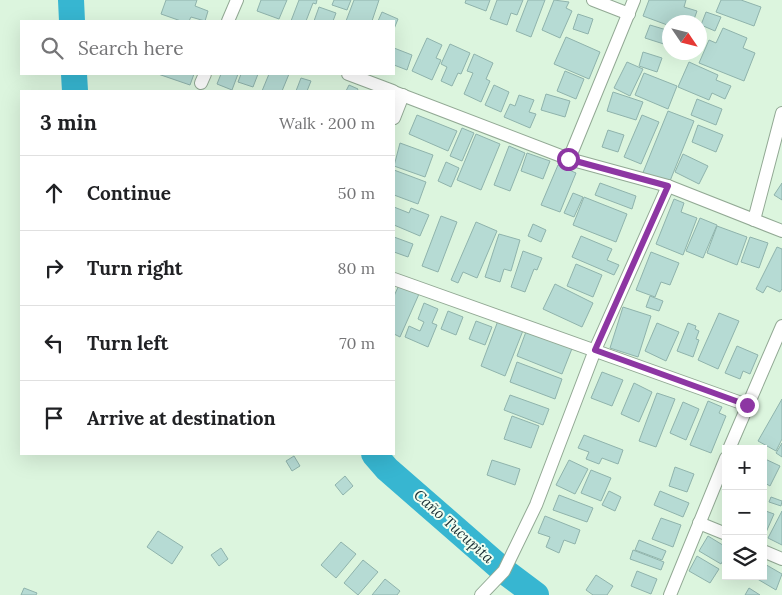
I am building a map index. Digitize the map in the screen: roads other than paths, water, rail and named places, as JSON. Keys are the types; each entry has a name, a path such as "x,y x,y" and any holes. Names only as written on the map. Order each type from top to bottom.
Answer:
{"street":[{"path":"228,20 237,0"},
{"path":"593,0 629,14"},
{"path":"568,159 634,0"},
{"path":"351,75 389,90"},
{"path":"395,110 397,93 568,159 668,186 782,231"},
{"path":"754,220 782,113"},
{"path":"481,595 504,571 536,505 595,350 668,186"},
{"path":"395,279 747,405"},
{"path":"731,445 782,326"},
{"path":"670,595 722,468"},
{"path":"699,523 722,532"},
{"path":"767,553 782,559"}],"waterway":[{"name":"Caño Tucupita","path":"71,0 72,20"},
{"name":"Caño Tucupita","path":"74,75 75,90"},
{"name":"Caño Tucupita","path":"375,455 387,469 504,571 536,595"}]}
